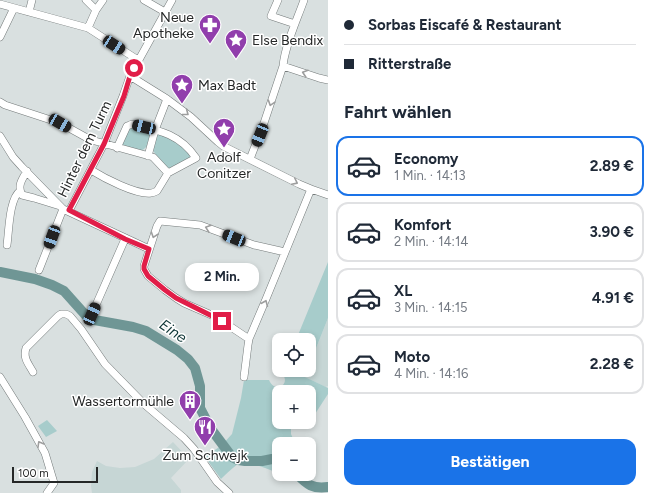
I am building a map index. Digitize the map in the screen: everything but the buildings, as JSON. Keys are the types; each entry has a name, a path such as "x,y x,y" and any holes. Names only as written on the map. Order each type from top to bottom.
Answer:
{"street":[{"path":"30,12 32,0"},
{"path":"86,0 96,10"},
{"path":"88,28 96,10 103,0"},
{"path":"144,0 165,12"},
{"name":"Hinter dem Turm","path":"39,270 65,209 90,170 104,144 124,96 130,76 172,0"},
{"path":"278,0 271,16 295,24"},
{"path":"250,159 264,123 304,0"},
{"path":"0,4 88,28 138,60"},
{"path":"0,38 14,8"},
{"path":"283,66 328,80"},
{"path":"130,76 167,99 191,117 218,142 310,189 328,195"},
{"path":"148,156 155,130 167,99"},
{"path":"0,102 60,123 89,139 153,157 168,173"},
{"path":"90,170 132,190 151,193 157,192 168,173 196,158 183,143 171,135 130,124 127,126 117,148"},
{"path":"0,136 13,157 65,209"},
{"path":"24,169 20,191 22,195 65,209 125,239 149,249"},
{"path":"244,377 249,339 310,189"},
{"path":"7,245 13,202 16,193 20,191"},
{"path":"249,339 216,317 184,303 148,276 145,272 144,266 157,226 160,221 206,226 247,242 285,252"},
{"path":"92,314 125,239"},
{"path":"33,372 24,354 26,348 58,316 62,314 70,316 81,329 105,364 144,404 172,427 189,444 217,482 229,493"},
{"path":"0,377 45,453 54,483 47,493"}],"shaded area":[{"path":"132,126 151,131 152,133 148,144 140,152 120,147 128,128"},
{"path":"157,132 179,142 193,157 170,170 160,161 153,150"},
{"path":"328,262 328,318 316,348 316,333 299,333"},
{"path":"328,318 328,386 325,387 305,377 316,377 316,348"},
{"path":"284,377 305,377 328,388 328,394 316,412 316,385 283,385"},
{"path":"244,380 269,380 272,385 272,429 291,429 292,437 272,437 272,470 254,464 241,463 234,467 221,479 205,457 222,445 232,434"},
{"path":"47,420 57,431 46,437 38,426"},
{"path":"173,442 189,459 171,478 181,490 181,493 92,493 92,472 97,461 106,466 120,468 135,467 154,459"}],"waterway":[{"name":"Eine","path":"0,272 35,279 52,285 64,291 89,319 133,327 146,331 177,350 188,359 195,368 200,386 200,408 211,429 232,457 245,461 262,461 272,459"},
{"name":"Eine","path":"304,481 314,487 328,487"}],"place":[{"name":"Neue Apotheke","path":"210,44"},
{"name":"Else Bendix","path":"236,60"},
{"name":"Max Badt","path":"182,104"},
{"name":"Adolf Conitzer","path":"224,148"},
{"name":"Wassertormühle","path":"190,420"},
{"name":"Zum Schwejk","path":"205,446"}],"route":[{"path":"134,68 104,144 69,210 125,239 149,249 144,266 145,272 148,276 184,303 222,321"}]}
